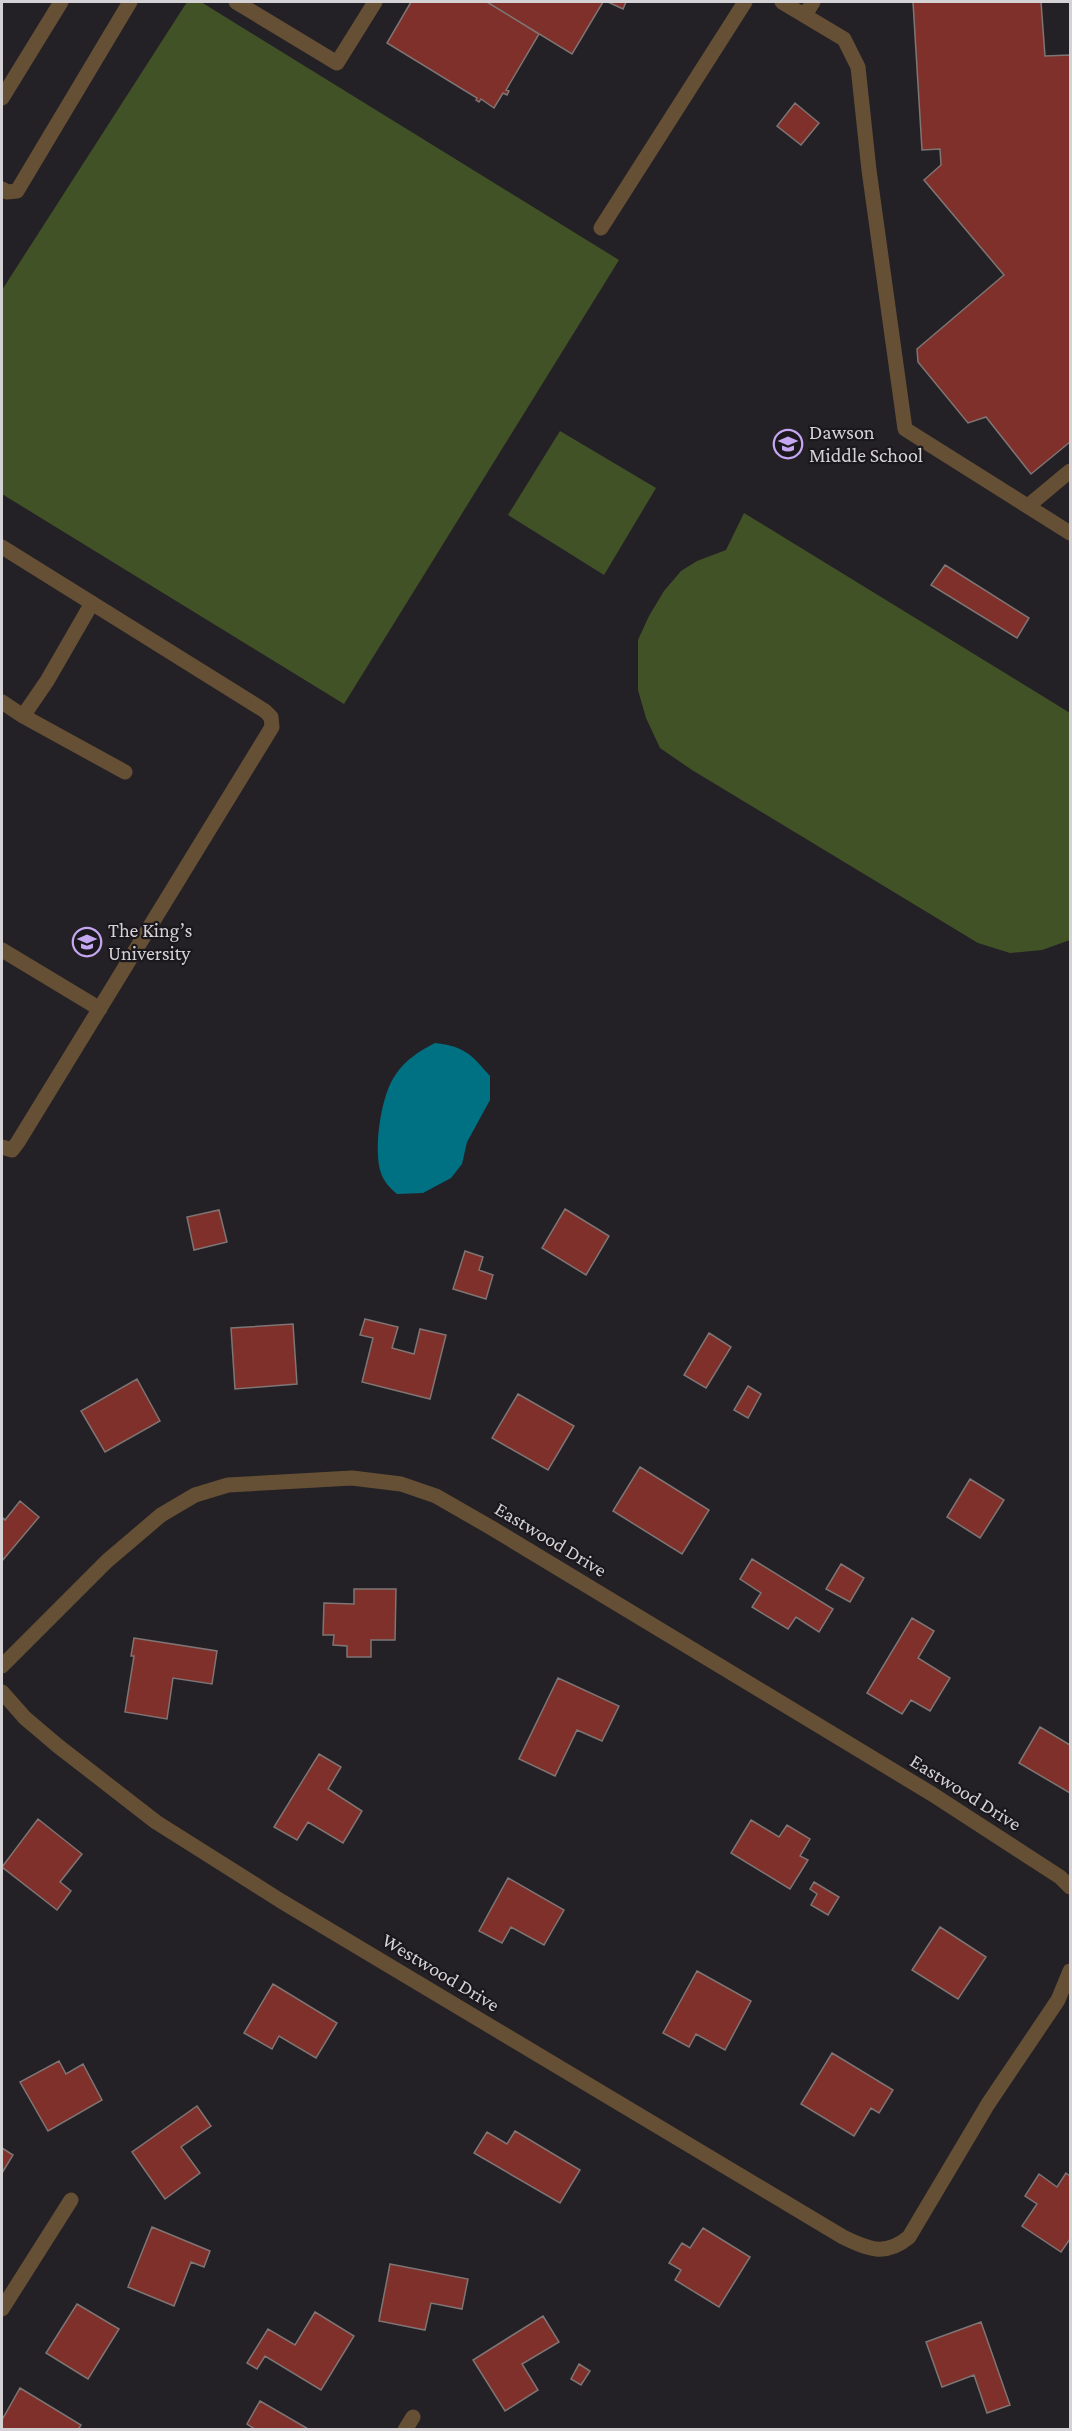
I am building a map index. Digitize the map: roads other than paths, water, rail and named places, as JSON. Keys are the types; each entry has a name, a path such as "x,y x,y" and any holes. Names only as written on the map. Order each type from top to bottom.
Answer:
{"street":[{"path":"2,98 61,2"},
{"path":"2,189 7,192 17,191 130,2"},
{"path":"236,2 337,63 375,2"},
{"path":"601,228 745,2"},
{"path":"782,2 844,39 858,67 869,170 905,429 1071,533"},
{"path":"805,15 813,2"},
{"path":"1028,506 1068,477"},
{"path":"2,547 265,711 271,717 272,727 18,1142 12,1150 2,1147"},
{"path":"23,716 92,603"},
{"path":"2,702 125,772"},
{"path":"2,950 100,1009"},
{"name":"Eastwood Drive","path":"2,1666 107,1561 161,1515 195,1495 228,1485 352,1478 401,1484 436,1496 500,1533 932,1794 1060,1876 1071,1887"},
{"name":"Westwood Drive","path":"2,1692 26,1718 58,1746 156,1822 281,1900 838,2235 862,2246 884,2250 897,2247 909,2237 988,2104 1058,2000 1071,1971"},
{"path":"2,2309 71,2200"}],"water":[{"path":"435,1043 460,1049 477,1062 490,1076 490,1100 467,1142 462,1164 451,1178 423,1193 397,1194 384,1179 379,1163 378,1136 386,1095 404,1064"}],"place":[{"name":"Dawson Middle School","path":"788,444"},
{"name":"The King’s University","path":"87,942"}]}
